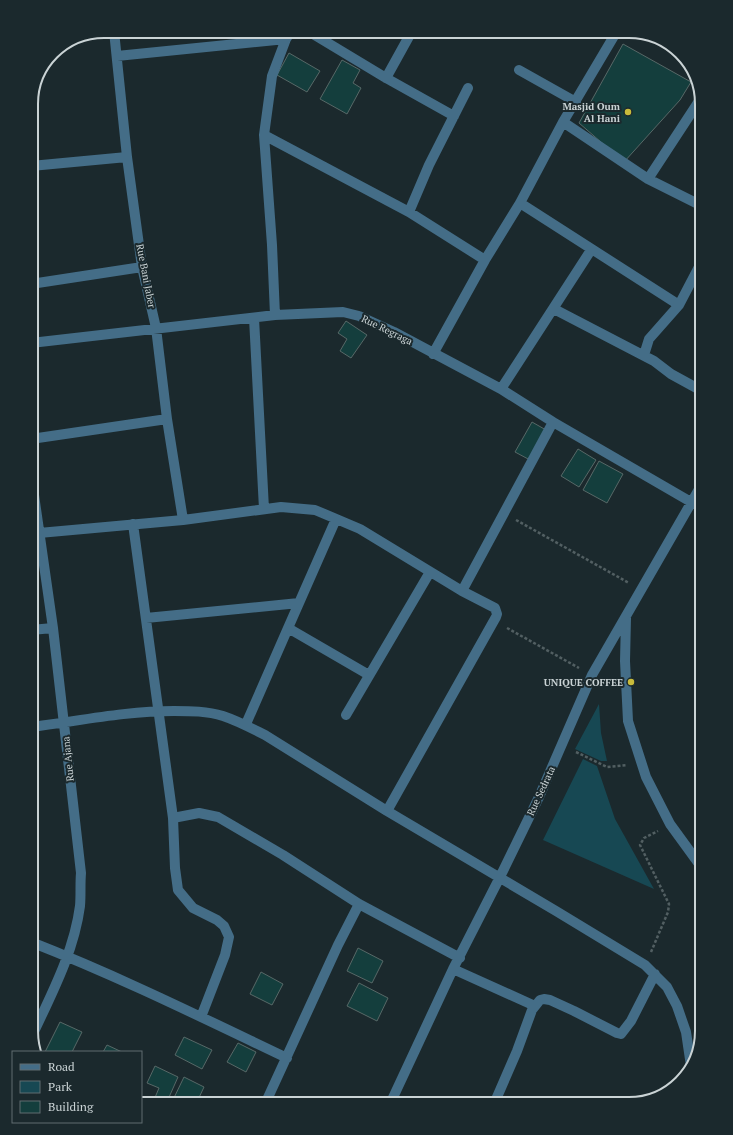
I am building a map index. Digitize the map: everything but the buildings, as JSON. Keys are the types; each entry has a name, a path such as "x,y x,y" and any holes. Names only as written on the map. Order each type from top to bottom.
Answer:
{"street":[{"name":"Rue Bani Jaber","path":"115,38 127,157 142,268 156,328 167,419 183,520"},
{"path":"117,56 264,38"},
{"path":"275,316 272,245 264,135 272,76 287,38"},
{"path":"320,38 386,78 454,116"},
{"path":"386,78 408,38"},
{"path":"433,354 485,260 520,203 564,122 613,38"},
{"path":"519,70 576,102"},
{"path":"409,212 429,165 468,88"},
{"path":"648,179 695,107"},
{"path":"564,122 648,179 695,202"},
{"path":"264,135 409,212 485,260"},
{"path":"38,165 127,157"},
{"path":"520,203 591,250 679,305"},
{"path":"501,389 591,250"},
{"path":"38,283 142,268"},
{"path":"644,355 649,339 679,305 695,274"},
{"path":"554,309 644,355 671,374 695,387"},
{"name":"Rue Regraga","path":"38,342 254,318 343,312 359,316 394,332 501,389 553,422 695,504"},
{"path":"254,318 264,509"},
{"path":"38,438 167,419"},
{"path":"462,591 553,422"},
{"name":"Rue Sedrata","path":"393,1097 453,970 539,797 592,675 695,495"},
{"path":"40,533 183,520 281,506 315,510 360,529 462,591 495,608 497,614 494,621 387,811"},
{"path":"246,724 336,519"},
{"name":"Rue Ajana","path":"38,520 53,628 81,873 80,907 68,956 38,1023"},
{"path":"133,524 174,818 175,868 178,890 193,908 217,920 224,926 229,937 225,955 201,1017"},
{"path":"346,715 430,572"},
{"path":"146,618 299,603"},
{"path":"626,616 625,661 628,720 646,777 670,824 695,858"},
{"path":"38,629 53,628"},
{"path":"288,628 370,675"},
{"path":"38,726 96,717 159,711 196,711 222,716 246,724 387,811 645,965 667,987 677,1006 686,1032 690,1057"},
{"path":"174,818 199,813 218,817 283,855 359,904 460,958"},
{"path":"268,1097 338,945 359,904"},
{"path":"38,945 68,956 287,1058"},
{"path":"453,970 535,1006"},
{"path":"497,1097 535,1006 540,1000 544,998 621,1034 631,1021 655,974"}],"path":[{"path":"504,513 621,579"},
{"path":"494,621 581,669"},
{"path":"584,756 607,767 641,763"},
{"path":"645,965 668,912 669,904 640,845 644,838 670,824"}],"green space":[{"path":"599,704 601,733 607,761 601,761 575,749"},
{"path":"583,759 597,766 615,819 654,889 543,840"}],"place":[{"name":"Masjid Oum Al Hani","path":"628,112"},
{"name":"UNIQUE COFFEE","path":"631,682"}]}
